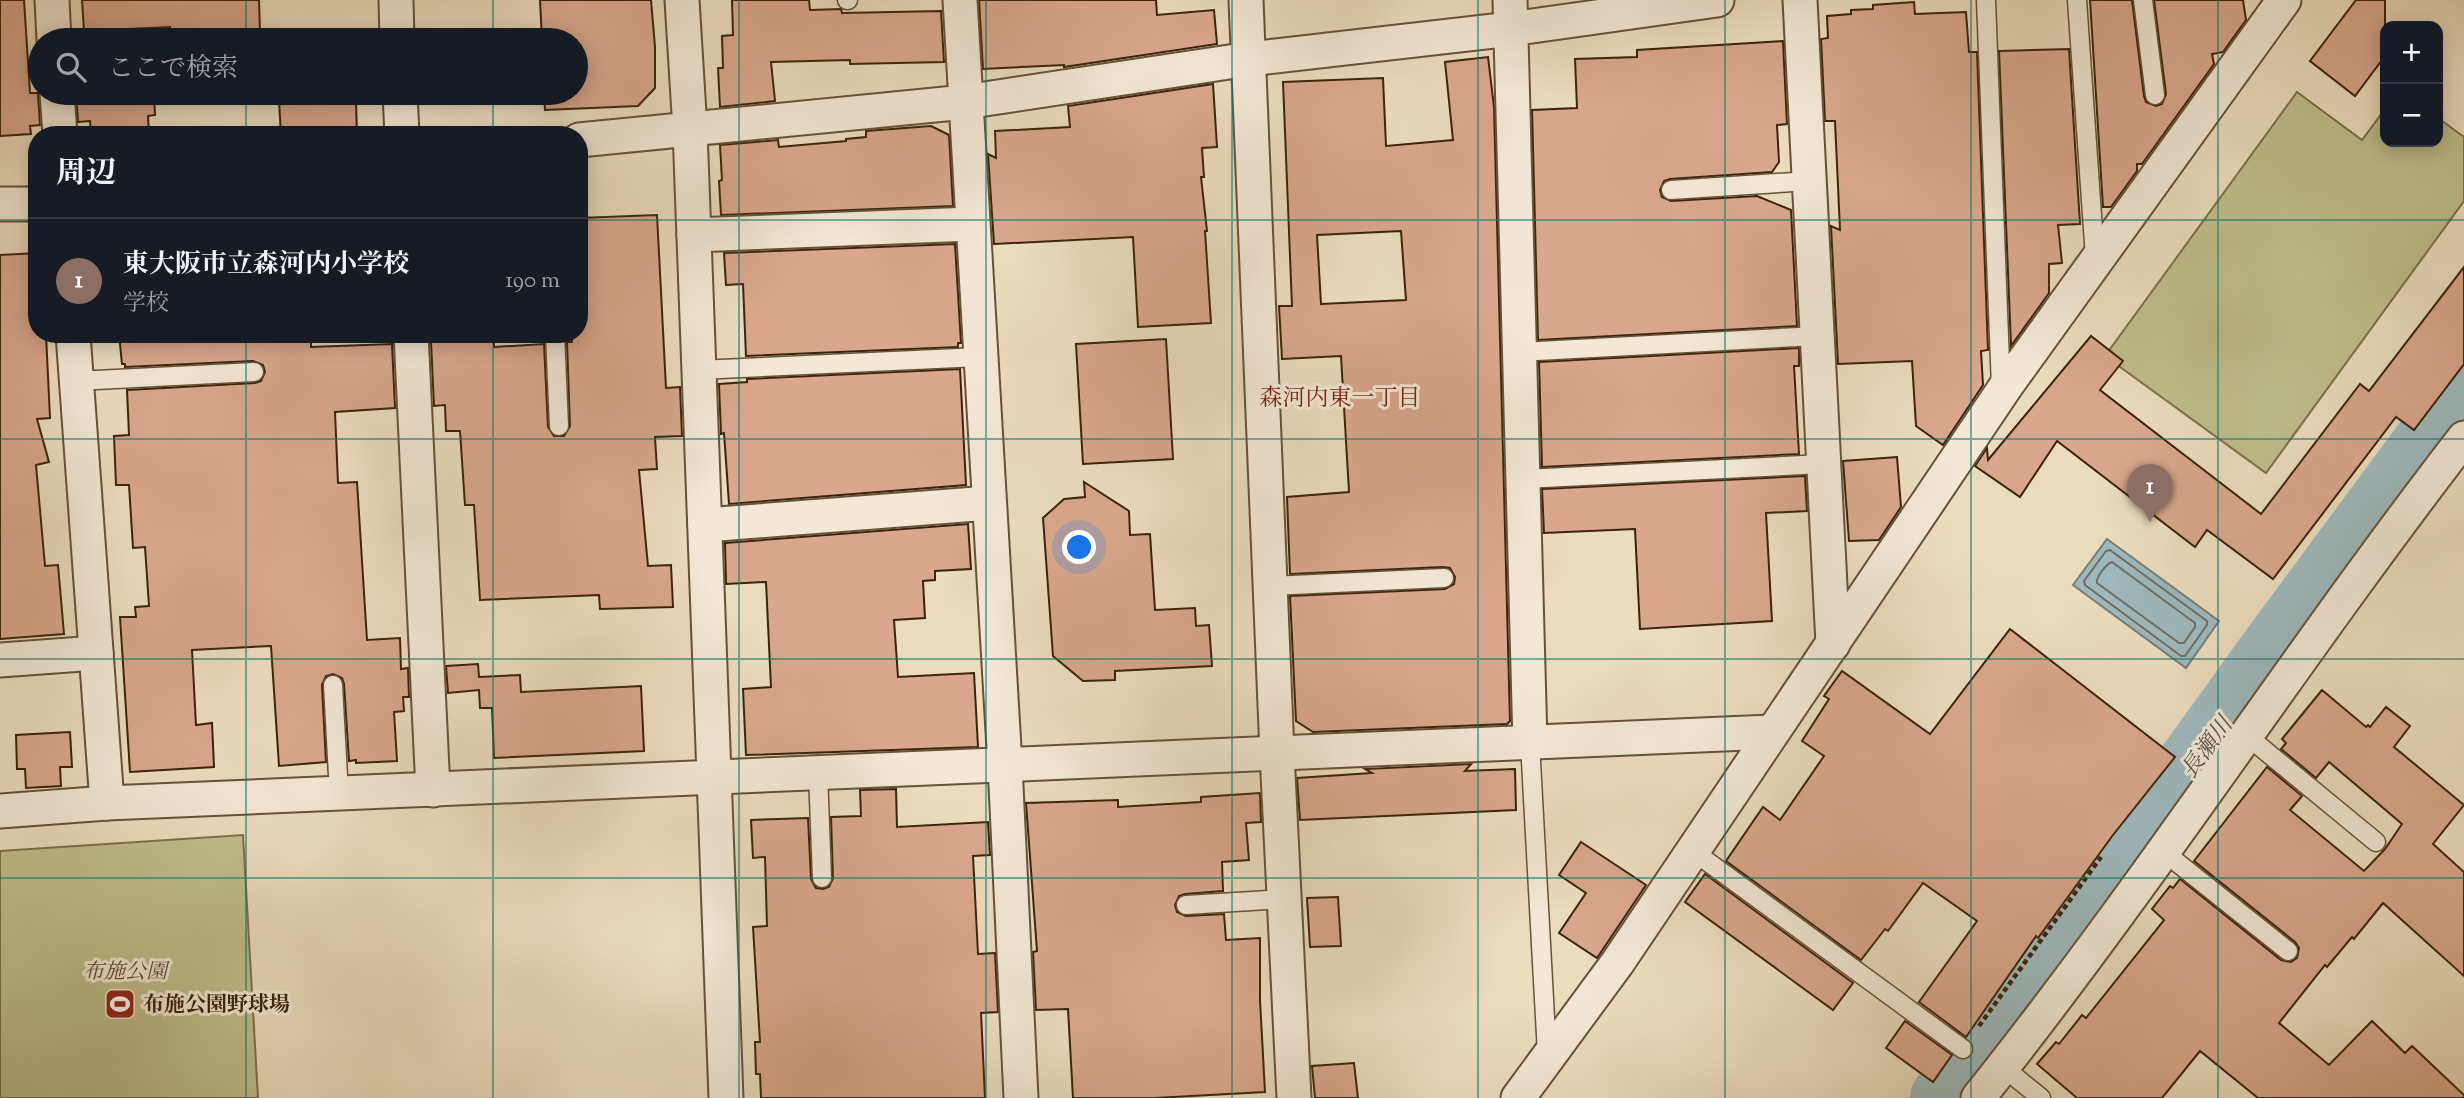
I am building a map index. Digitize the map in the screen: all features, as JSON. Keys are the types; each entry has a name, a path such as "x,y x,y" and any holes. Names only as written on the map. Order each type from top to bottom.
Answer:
{"street":[{"path":"52,0 53,28"},
{"path":"396,0 397,28"},
{"path":"682,0 690,130 726,1098"},
{"path":"960,0 1005,765 1021,1098"},
{"path":"1246,0 1294,1098"},
{"path":"588,139 965,102 1249,60 1511,15 1717,0"},
{"path":"1800,0 1833,644"},
{"path":"1518,1098 1618,962 2001,393 2284,0"},
{"path":"1511,15 1530,743"},
{"path":"58,105 59,126"},
{"path":"400,105 401,126"},
{"path":"0,204 28,204"},
{"path":"694,235 972,224"},
{"path":"74,343 107,803"},
{"path":"411,343 433,790"},
{"path":"1979,1098 2164,852 2246,735 2464,438"},
{"path":"705,525 989,503"},
{"path":"0,660 96,653"},
{"path":"0,811 107,803 1771,733"}],"lane":[{"path":"1986,0 2001,393"},
{"path":"2077,0 2095,264"},
{"path":"2143,0 2155,94"},
{"path":"1671,190 1809,181"},
{"path":"1520,352 1817,336"},
{"path":"555,343 559,426"},
{"path":"699,370 980,357"},
{"path":"76,381 254,372"},
{"path":"1523,479 1823,464"},
{"path":"1270,586 1444,578"},
{"path":"332,685 339,794"},
{"path":"2246,735 2376,842"},
{"path":"1530,743 1548,1058"},
{"path":"818,773 822,878"},
{"path":"1693,851 1963,1049"},
{"path":"2164,852 2288,951"},
{"path":"1186,905 1284,899"},
{"path":"2003,1067 2040,1098"}],"path":[{"path":"1963,1049 2101,857"}],"green space":[{"path":"2297,92 2362,140 2380,116 2380,147 2443,147 2443,122 2464,137 2464,201 2266,473 2105,356"},
{"name":"布施公園","path":"243,835 258,1098 0,1098 0,851"}],"water":[{"path":"2107,539 2219,621 2186,668 2073,585"}],"building":[{"path":"0,0 24,0 28,105 39,105 40,125 28,126 28,134 0,136"},
{"path":"82,0 259,0 260,28 84,28"},
{"path":"540,0 651,0 655,88 638,106 545,110 545,105 588,105 588,28 541,28"},
{"path":"732,0 809,0 810,10 841,9 842,13 941,11 944,62 771,62 775,101 720,107 718,68 723,68 722,36 733,35"},
{"path":"979,0 1156,0 1157,15 1214,10 1217,44 1064,67 983,69"},
{"path":"2090,0 2132,0 2144,96 2146,102 2156,106 2162,104 2166,94 2154,0 2243,0 2246,20 2223,52 2212,54 2214,64 2142,164 2137,164 2137,171 2111,207 2103,207"},
{"path":"2356,0 2385,0 2385,21 2380,21 2380,63 2355,96 2310,61"},
{"path":"1914,2 1915,14 1966,12 1969,52 1977,52 1988,350 1981,351 1983,385 1943,445 1916,426 1912,361 1838,364 1831,226 1840,230 1835,121 1825,121 1821,39 1828,38 1827,16 1851,14 1851,10 1873,9 1873,5"},
{"path":"1783,41 1787,124 1777,125 1779,162 1772,172 1670,179 1664,181 1660,190 1662,197 1671,201 1757,196 1791,210 1797,326 1538,340 1532,110 1577,108 1575,59 1637,57 1637,50"},
{"path":"2069,49 2080,224 2058,225 2062,263 2049,264 2049,293 2011,346 1999,51"},
{"path":"1488,57 1494,107 1510,721 1507,724 1313,732 1296,721 1290,596 1445,589 1454,584 1455,577 1450,568 1443,567 1290,574 1287,497 1349,492 1341,356 1282,359 1279,306 1292,306 1283,82 1383,78 1386,146 1453,140 1445,62","holes":["1401,231 1406,300 1321,304 1317,235"]},
{"path":"1213,84 1217,147 1202,148 1204,177 1201,177 1207,231 1211,323 1138,327 1133,237 994,244 988,154 996,158 995,131 1070,127 1068,106"},
{"path":"77,105 155,105 155,115 148,116 149,126 90,126 90,121 78,122"},
{"path":"279,105 356,105 357,126 280,126"},
{"path":"931,126 949,135 953,206 721,215 720,145 778,140 779,147 846,141 866,137 866,131"},
{"path":"657,215 666,388 680,387 682,436 655,437 657,469 639,470 648,566 671,565 673,607 600,609 599,595 480,600 474,505 465,505 460,431 446,431 445,405 434,406 431,343 494,343 494,347 544,344 548,427 554,436 564,436 570,426 567,343 588,343 588,218"},
{"path":"955,244 961,343 958,343 958,347 746,356 743,284 726,285 724,253"},
{"path":"28,253 28,343 46,343 50,418 37,419 49,462 36,465 45,566 58,565 64,634 0,639 0,255"},
{"path":"2464,267 2464,364 2414,430 2396,417 2273,579 2207,530 2195,547 2057,441 2020,497 1975,466 1987,448 1988,460 2091,336 2123,361 2100,390 2261,514 2360,384 2369,391"},
{"path":"1166,339 1173,459 1083,464 1076,344"},
{"path":"120,343 311,343 311,347 392,344 395,408 335,412 338,483 357,482 367,640 400,638 401,669 408,668 409,697 403,697 404,711 394,712 397,761 349,761 344,684 342,678 333,674 326,676 322,685 326,762 279,766 271,646 192,650 196,725 212,723 214,767 130,772 120,617 136,617 135,607 149,606 145,547 133,548 129,485 116,485 114,436 129,435 127,390 255,383 261,381 265,372 263,365 253,361 125,367 125,364 122,364"},
{"path":"1799,348 1799,366 1794,366 1799,454 1542,467 1539,362"},
{"path":"960,369 966,485 729,504 724,433 721,434 719,384 747,382 747,379"},
{"path":"1897,457 1901,507 1879,540 1849,541 1843,461"},
{"path":"1805,476 1807,511 1766,513 1772,621 1640,629 1635,529 1544,533 1542,489"},
{"path":"1084,482 1129,511 1130,535 1150,534 1155,610 1195,608 1196,626 1209,625 1212,666 1115,671 1115,680 1083,681 1053,656 1043,518 1064,499 1085,497"},
{"path":"968,524 971,569 935,571 935,580 923,581 925,618 894,620 898,677 974,673 978,747 746,755 743,689 771,687 766,582 726,584 725,543"},
{"path":"2010,629 2175,757 2113,835 2038,938 2036,936 1966,1037 1919,1002 1977,921 1923,883 1888,931 1885,929 1861,960 1726,861 1763,807 1780,820 1824,756 1802,741 1829,699 1824,696 1842,671 1930,734"},
{"path":"478,664 479,677 520,675 521,692 641,686 644,751 494,758 492,708 480,708 479,690 448,693 446,666"},
{"path":"2322,690 2366,727 2370,727 2386,707 2410,726 2394,747 2464,805 2433,844 2464,872 2464,976 2383,903 2354,939 2352,937 2327,967 2325,965 2279,1023 2329,1065 2372,1021 2405,1053 2412,1046 2464,1095 2464,1098 2258,1098 2200,1051 2162,1098 2077,1098 2037,1064 2056,1042 2059,1044 2082,1015 2086,1018 2164,920 2152,909 2170,886 2173,888 2180,879 2281,960 2291,962 2297,958 2299,948 2295,942 2194,861 2267,767 2302,796 2290,810 2364,871 2385,849 2402,824 2329,762 2316,778 2281,749 2286,743 2282,739"},
{"path":"70,732 72,767 60,767 61,786 26,788 25,769 17,769 16,735"},
{"path":"1471,764 1465,771 1515,769 1516,810 1300,820 1297,778 1372,773 1365,769"},
{"path":"896,789 897,827 988,822 990,855 973,856 978,954 995,953 998,1012 981,1013 985,1098 761,1098 760,1074 756,1074 755,1042 760,1042 753,927 767,926 765,857 753,858 751,820 808,818 811,879 816,888 823,889 829,887 833,878 831,817 861,816 860,790"},
{"path":"1260,793 1261,822 1246,823 1249,860 1222,862 1223,891 1185,894 1179,896 1175,905 1177,912 1186,916 1224,914 1226,940 1260,938 1265,1092 1155,1098 1073,1098 1068,1009 1036,1010 1033,952 1037,951 1026,803 1118,800 1118,807 1201,802 1201,797"},
{"path":"1581,842 1646,885 1597,958 1559,933 1586,893 1559,875"},
{"path":"1705,874 1853,983 1833,1010 1685,902"},
{"path":"1338,897 1341,946 1310,947 1307,898"},
{"path":"1905,1021 1952,1055 1933,1082 1886,1048"},
{"path":"1354,1063 1358,1098 1315,1098 1312,1066"}],"waterway":[{"name":"長瀬川","path":"1944,1098 1992,1040 2284,636 2464,393"}],"place":[{"name":"東大阪市立森河内小学校","path":"2150,522"},
{"name":"布施公園野球場","path":"120,1004"}],"district":[{"name":"森河内東一丁目","path":"1340,397"}]}
